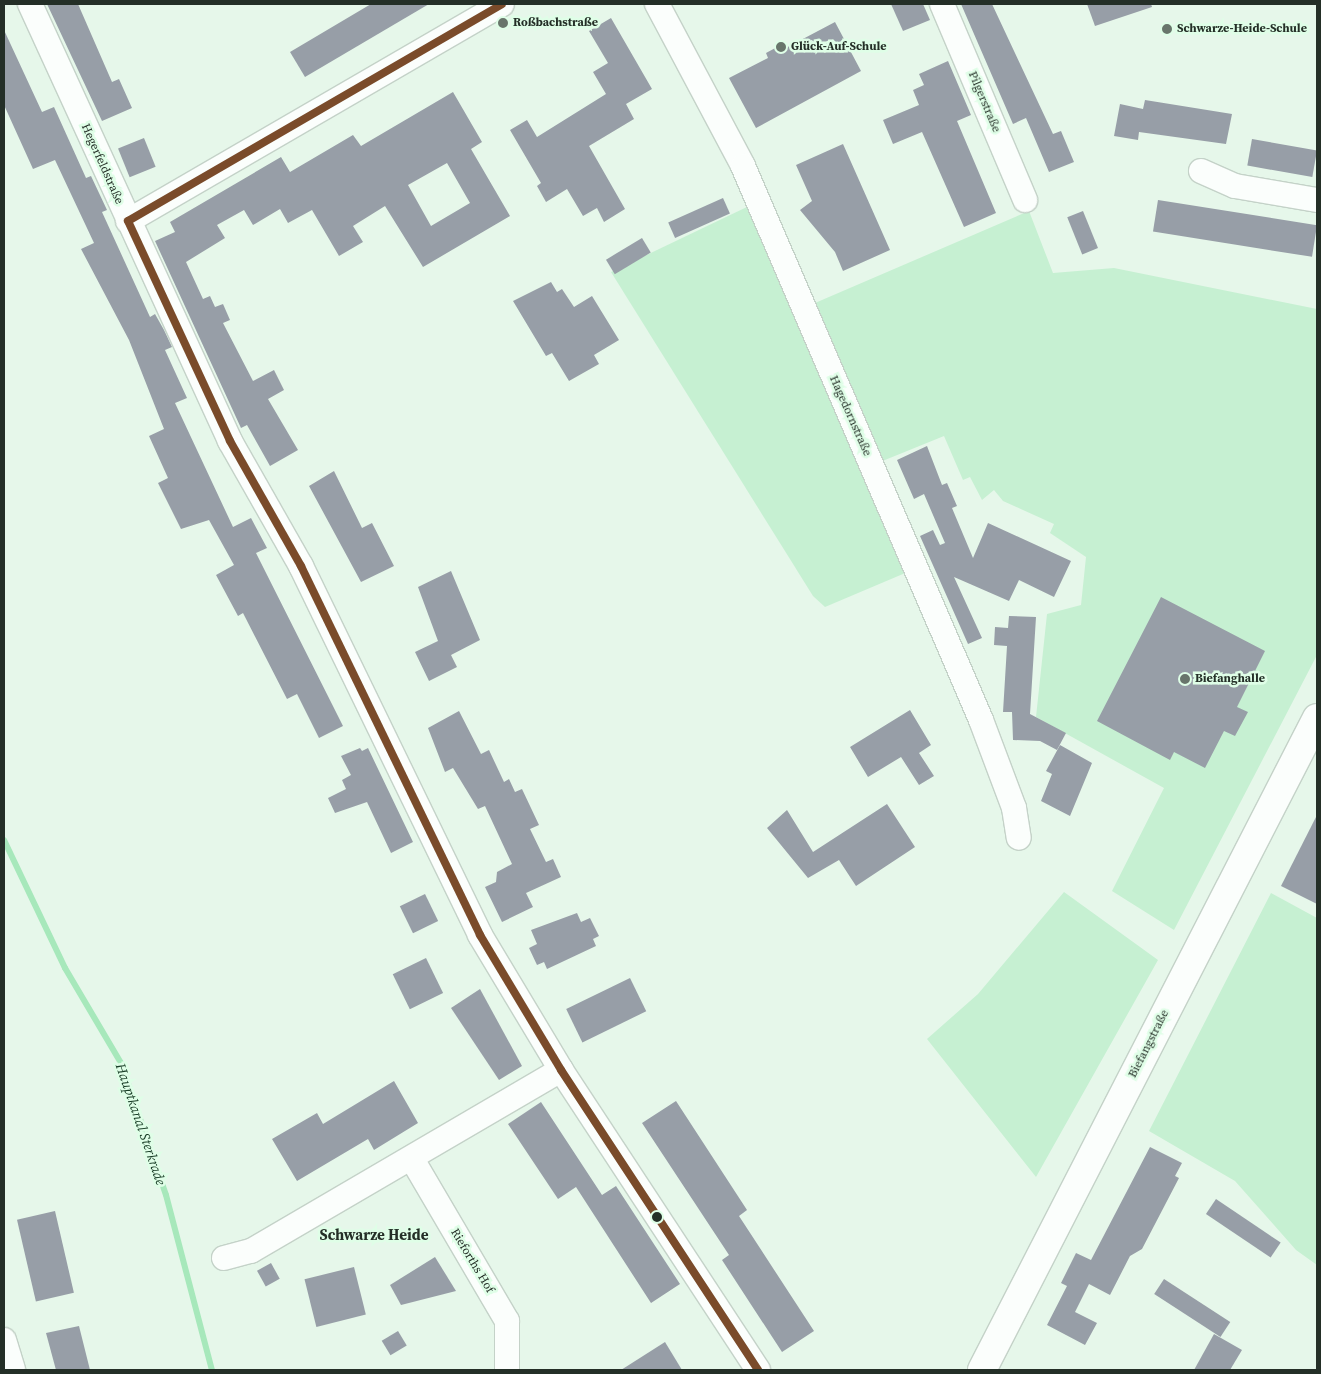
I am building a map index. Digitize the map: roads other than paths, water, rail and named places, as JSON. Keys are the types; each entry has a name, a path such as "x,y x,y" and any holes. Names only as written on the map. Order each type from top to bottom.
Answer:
{"main road":[{"name":"Biefangstraße","path":"982,1370 1317,718"}],"street":[{"name":"Hegerfeldstraße","path":"30,4 230,441 301,566 480,935 562,1070 758,1370"},
{"path":"128,221 502,4"},
{"name":"Hagedornstraße","path":"657,4 744,166 981,720 1014,808 1019,838"},
{"name":"Pilgerstraße","path":"942,4 1025,200"},
{"path":"1201,171 1235,186 1317,200"},
{"path":"224,1258 251,1251 562,1070"},
{"name":"Rieforths Hof","path":"412,1159 507,1320 507,1370"}],"waterway":[{"name":"Hauptkanal Sterkrade","path":"4,840 65,968 121,1063 166,1195 212,1370"}],"place":[{"name":"Roßbachstraße","path":"503,23"},
{"name":"Schwarze-Heide-Schule","path":"1167,29"},
{"name":"Glück-Auf-Schule","path":"781,47"},
{"name":"Biefanghalle","path":"1185,679"}],"district":[{"name":"Schwarze Heide","path":"374,1235"}]}
